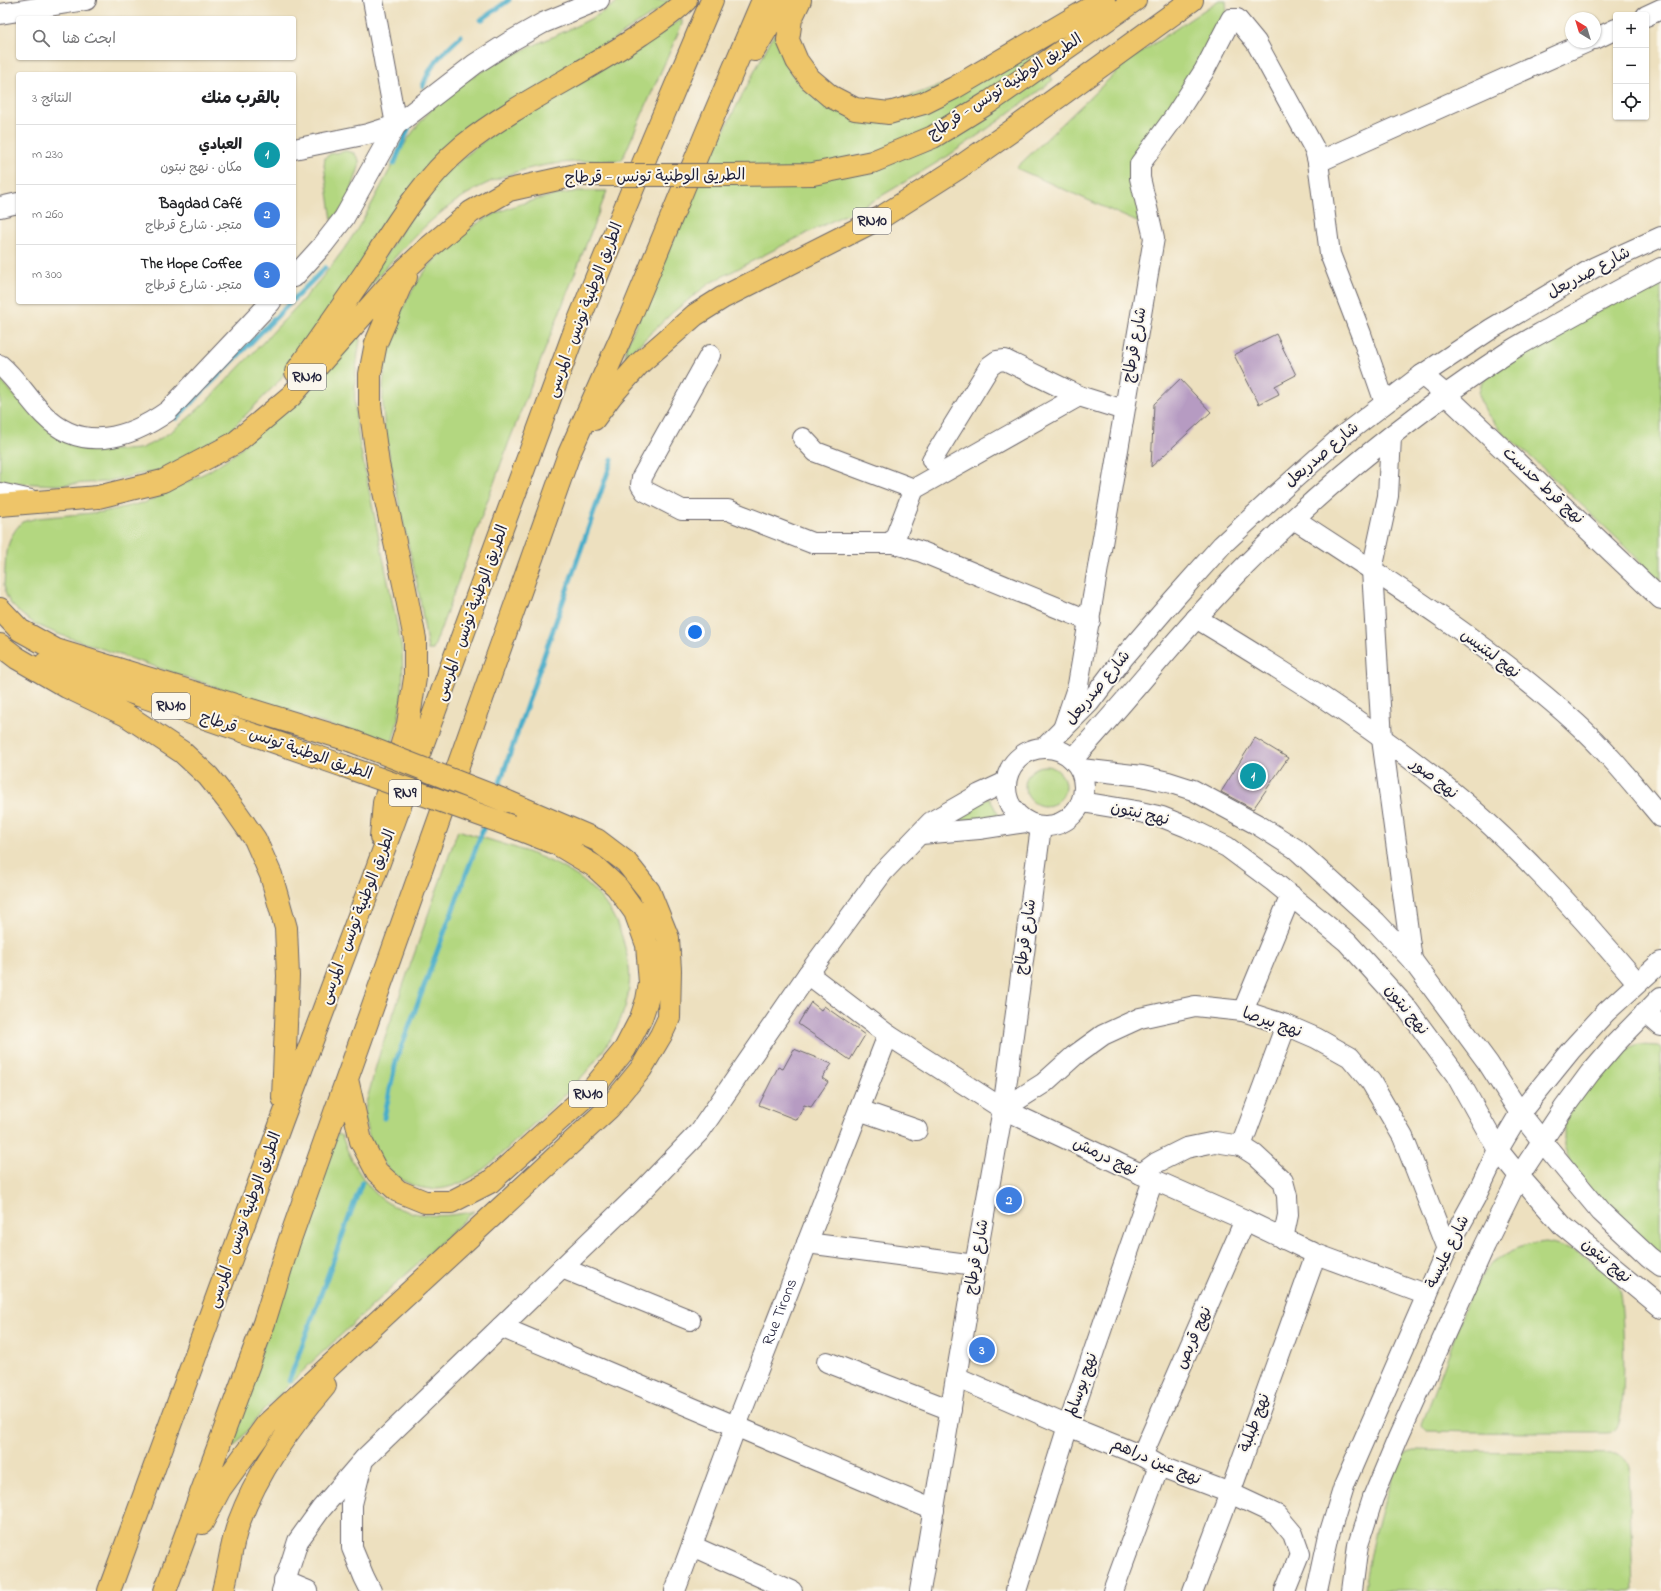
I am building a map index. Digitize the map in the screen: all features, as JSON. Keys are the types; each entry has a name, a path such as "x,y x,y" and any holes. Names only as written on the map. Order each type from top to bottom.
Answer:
{"highway":[{"path":"235,443 284,388 333,319 403,213 431,177 462,147 495,123 530,100 620,49 676,10 686,0"},
{"name":"الطريق الوطنية تونس - المرسى","path":"109,1591 575,330 648,149 712,0"},
{"name":"RN9","path":"165,1591 264,1323 289,1242 569,454 631,315 708,129 764,0"},
{"path":"708,129 784,0"},
{"path":"800,0 791,19 788,40 797,61 810,79 830,96 855,109 889,113 924,103 954,88 1104,0"},
{"name":"الطريق الوطنية تونس - قرطاج","path":"0,505 98,497 163,481 235,443 291,396 392,282 427,249 471,212 509,190 576,175 813,174 872,162 933,138 991,101 1135,0"},
{"name":"RN10","path":"569,454 612,396 640,363 695,315 729,295 880,218 957,169 1010,132 1192,0"},
{"path":"377,868 384,803 408,724 415,670 415,639 378,464 370,405 370,374 376,343 402,282 427,249"},
{"path":"0,609 20,630 56,650 352,741 506,801 598,840 626,862 649,891 668,938 670,970 669,1018 641,1069 609,1108 268,1424 220,1488 165,1591"},
{"name":"الطريق الوطنية تونس - قرطاج","path":"0,641 51,666 344,766 557,844 594,866 617,887 635,912 647,945 650,983 648,1000 626,1049 591,1091 490,1182 451,1202 425,1202 398,1191 377,1172 361,1141 348,1079"},
{"path":"0,645 17,658 67,687 126,715 182,752 213,782 255,839 271,875 286,928 288,976 282,1120"},
{"path":"223,1591 239,1523 253,1490 281,1442 300,1415 328,1382 402,1301"}],"street":[{"path":"0,14 86,0"},
{"path":"373,0 402,120"},
{"path":"296,275 323,245 344,218 402,120 386,0"},
{"path":"296,149 368,134 402,120 476,64 563,7 600,0"},
{"path":"1649,15 1661,9"},
{"name":"شارع قرطاج","path":"1063,729 1078,686 1154,238 1140,178 1140,164 1173,119 1204,71 1231,19 1236,19 1241,22 1256,42 1315,150 1318,162"},
{"path":"1601,35 1613,30"},
{"path":"1385,403 1361,334 1330,254 1318,162 1574,48"},
{"path":"0,207 16,203"},
{"name":"شارع صدربعل","path":"1044,748 1089,703 1124,657 1172,600 1222,545 1341,437 1422,375 1491,329 1595,268 1661,237"},
{"name":"شارع صدربعل","path":"1077,764 1113,716 1196,618 1246,565 1294,519 1360,461 1446,395 1506,353 1607,296 1661,268"},
{"path":"0,365 9,373 44,416 56,426 87,438 103,439 119,436 142,427 168,410 269,304"},
{"path":"710,355 642,477 641,485 645,491 682,510 728,510 812,543 893,543 922,552 1090,621"},
{"path":"932,460 990,366 997,361 1005,360 1079,396 1124,410"},
{"name":"نهج قرط حدست","path":"1422,375 1446,395 1661,599"},
{"path":"893,543 914,489 1079,396"},
{"path":"1391,437 1388,496 1372,570 1382,739 1412,960"},
{"path":"803,438 816,452 914,489"},
{"path":"0,493 41,502"},
{"name":"نهج لبتنيس","path":"1294,519 1372,570 1449,624 1527,682 1566,714 1616,765 1661,817"},
{"name":"نهج صور","path":"1196,618 1281,669 1382,739 1445,786 1519,852 1637,982"},
{"path":"921,834 1033,824 1053,826 1066,821 1075,813 1082,802 1085,786 1077,764 1060,750 1044,748 1030,751 1019,758 1010,769 1006,782 1007,798 1014,812 1033,824"},
{"name":"نهج نبتون","path":"1077,764 1142,776 1193,790 1258,825 1296,849 1376,922 1412,960 1488,1062 1520,1113 1542,1141 1601,1212 1649,1257 1661,1266"},
{"path":"308,1591 283,1586 298,1540 321,1509 364,1458 645,1188 700,1131 808,974 883,872 931,822 980,794 1006,782"},
{"name":"نهج نبتون","path":"1082,802 1162,817 1187,827 1227,847 1291,895 1347,942 1405,1006 1456,1075 1498,1150 1562,1226 1661,1307"},
{"name":"شارع قرطاج","path":"920,1591 1003,1109 1033,824"},
{"path":"1243,1011 1291,895"},
{"name":"شارع عليسة","path":"1317,1591 1329,1535 1346,1483 1447,1248 1475,1198 1498,1150 1520,1113 1571,1050 1606,1012 1637,982 1661,962"},
{"name":"نهج درمش","path":"808,974 888,1035 1003,1109 1316,1254 1427,1295"},
{"name":"شارع عليسة","path":"1352,1591 1358,1545 1373,1498 1398,1438 1485,1245 1519,1176 1564,1108 1590,1073 1615,1044 1661,997"},
{"name":"نهج بيرصا","path":"1003,1109 1044,1083 1074,1056 1103,1036 1140,1018 1195,1006 1243,1011 1286,1024 1316,1038 1350,1058 1371,1082 1403,1136 1447,1248"},
{"path":"1645,1012 1661,1026"},
{"path":"1241,1146 1286,1024"},
{"name":"Rue Tirons","path":"675,1591 736,1426 888,1035"},
{"path":"859,1110 918,1130"},
{"path":"1147,1177 1156,1163 1186,1148 1215,1142 1241,1146 1269,1166 1283,1181 1287,1196 1288,1215 1283,1239"},
{"name":"نهج بوسالم","path":"1016,1591 1147,1177"},
{"name":"نهج قربص","path":"1142,1456 1245,1220"},
{"path":"807,1243 975,1265"},
{"name":"نهج طبلبة","path":"1193,1591 1316,1254"},
{"path":"562,1268 690,1320"},
{"path":"501,1327 934,1510"},
{"path":"827,1362 951,1410"},
{"name":"نهج عين دراهم","path":"956,1377 1068,1426 1142,1456 1159,1466 1230,1493 1278,1515 1293,1534 1300,1554 1285,1591"},
{"path":"364,1458 352,1504 352,1548 371,1591"},
{"path":"1113,1591 1159,1466"},
{"path":"692,1546 792,1591"}],"green space":[{"path":"621,0 673,0 462,140 320,322 279,381 231,430 166,469 103,482 56,485 0,482 0,379 24,406 42,423 61,437 81,448 107,450 138,449 158,440 187,419 213,395 279,326 320,280 345,248 365,216 398,154 429,112 446,96 485,69 592,18"},
{"path":"1219,0 1226,0 1228,29 1142,158 1146,226 1016,168 1128,61"},
{"path":"682,19 682,24 622,160 571,162 545,165 520,171 492,181 467,194 444,210 422,229 384,270 346,315 434,182 506,123"},
{"path":"774,34 778,36 787,66 800,84 807,91 824,102 853,116 1033,53 1053,80 1000,120 948,156 873,201 710,283 673,312 626,357 626,347 708,161"},
{"path":"346,151 354,153 359,160 359,167 347,203 332,220 324,165 325,158 330,154"},
{"path":"578,191 607,191 510,439 433,650 428,650 418,587 397,496 384,424 383,388 386,361 393,334 403,309 416,285 432,263 451,243 472,227 497,213 537,199"},
{"path":"1661,278 1661,580 1651,573 1625,546 1531,457 1501,431 1488,415 1480,400 1479,393 1482,381 1524,350"},
{"path":"362,328 355,383 357,426 402,649 403,674 400,710 391,746 58,634 35,624 11,604 6,595 4,585 6,552 11,537 22,522 37,518 103,512 147,502 209,471 237,452"},
{"path":"1041,766 1049,766 1056,769 1062,775 1065,786 1062,797 1056,803 1049,806 1041,806 1034,803 1028,797 1025,790 1025,782 1028,775 1034,769"},
{"path":"989,798 1001,819 972,819 944,825"},
{"path":"458,830 533,854 547,860 575,875 592,888 606,905 617,923 627,955 630,981 625,1008 617,1028 592,1066 560,1100 496,1159 472,1177 446,1188 432,1189 419,1187 406,1182 386,1166 378,1156 372,1144 365,1118 365,1110 384,1039"},
{"path":"1639,1045 1658,1046 1661,1048 1661,1255 1617,1215 1587,1184 1570,1162 1564,1146 1564,1126 1570,1111 1606,1068 1623,1051"},
{"path":"337,1134 342,1136 354,1164 366,1182 380,1198 388,1203 408,1212 419,1214 441,1216 474,1211 312,1362 262,1412 235,1446 231,1447 229,1444"},
{"path":"1546,1242 1554,1243 1575,1251 1612,1277 1619,1290 1623,1322 1624,1363 1622,1403 1617,1428 1613,1432 1607,1433 1427,1431 1422,1424 1462,1315 1478,1281 1493,1263 1511,1251 1531,1244"},
{"path":"1415,1450 1616,1454 1621,1456 1629,1467 1633,1591 1365,1591 1383,1505 1397,1463 1402,1455"}],"building":[{"path":"1276,334 1296,375 1275,386 1279,394 1259,404 1234,355"},
{"path":"1180,379 1211,412 1151,467 1154,404"},
{"path":"1255,738 1288,758 1253,809 1221,792"},
{"path":"811,1002 821,1010 824,1006 865,1035 850,1060 798,1024"},
{"path":"794,1049 832,1064 822,1078 828,1082 811,1107 804,1105 797,1120 759,1105 778,1067 783,1069"}],"waterway":[{"path":"481,20 509,0"},
{"path":"423,86 426,77 434,64 461,36"},
{"path":"394,164 411,122"},
{"path":"296,297 325,268"},
{"path":"176,418 289,304"},
{"path":"497,791 612,460"},
{"path":"384,1118 396,1061 486,821"},
{"path":"289,1381 362,1182"}],"place":[{"name":"العبادي","path":"1253,776"},
{"name":"Bagdad Café","path":"1009,1200"},
{"name":"The Hope Coffee","path":"982,1350"}]}
